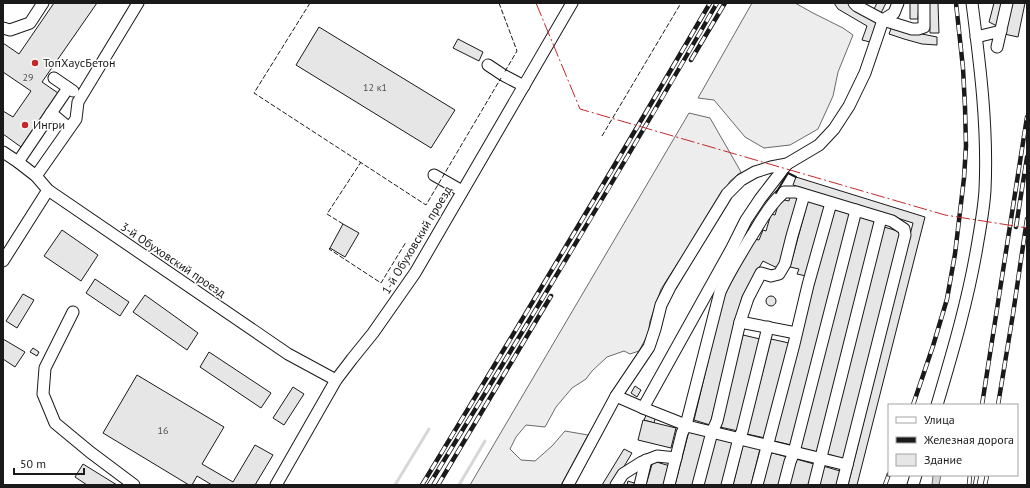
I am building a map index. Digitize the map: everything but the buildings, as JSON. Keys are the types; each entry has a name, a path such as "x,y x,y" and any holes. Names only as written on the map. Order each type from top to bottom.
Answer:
{"street":[{"path":"3,28 10,30 30,23 43,3"},
{"path":"36,176 76,119 78,102 81,96 138,3"},
{"name":"1-й Обуховский проезд","path":"276,485 336,380 415,273 572,3"},
{"path":"854,3 869,7 883,20 912,29 918,29 924,26 924,3"},
{"path":"568,485 616,396 649,347 661,305 670,287 727,194 741,180 754,172 787,164 819,145 834,130 849,106 865,73 883,20 894,14 898,3"},
{"path":"937,404 954,349 967,297 976,256 985,191 985,133 983,102 972,3"},
{"path":"997,47 1007,3"},
{"path":"976,36 1001,30"},
{"path":"488,66 524,86"},
{"path":"54,78 81,96"},
{"path":"18,162 68,88"},
{"path":"51,113 69,128"},
{"name":"3-й Обуховский проезд","path":"3,152 36,176 48,190 288,354 336,380"},
{"path":"643,408 746,220 787,164"},
{"path":"434,175 462,191"},
{"path":"3,261 48,190"},
{"path":"669,485 720,292 726,278 776,199 784,192 796,192 892,221 904,229 905,235 842,485"},
{"path":"698,485 716,421 740,322 748,298 761,273 771,276 780,274 785,264 804,194"},
{"path":"758,485 808,285 831,203"},
{"path":"784,485 794,452 856,210"},
{"path":"814,485 881,218"},
{"path":"73,312 45,368 43,394 55,423 90,452 134,485"},
{"path":"740,322 796,333"},
{"path":"727,485 739,438 742,432 768,327"},
{"path":"616,396 686,425 847,465"},
{"path":"616,485 623,474 646,460 657,456 676,458"},
{"path":"640,485 646,460"}],"shaded area":[{"path":"752,3 795,3 843,28 853,35 838,72 833,96 818,129 790,145 764,148 745,137 714,100 698,98"},
{"path":"689,113 710,118 741,172 730,181 661,289 650,321 648,334 639,351 630,354 624,351 607,357 586,379 572,388 556,407 545,427 526,425 516,437 510,449 521,460 535,461 552,446 565,431 588,435 561,485 470,485"},
{"path":"933,476 941,476 939,485 932,485"}],"waterway":[{"path":"395,485 429,429"},
{"path":"459,485 485,441"}],"railway":[{"path":"422,485 603,185 710,3"},
{"path":"429,485 575,245 717,3"},
{"path":"691,60 725,3"},
{"path":"913,404 947,299 955,254 964,178 966,146 965,107 963,68 956,3"},
{"path":"982,404 1027,117"},
{"path":"1016,227 1027,157"},
{"path":"998,404 1027,219"},
{"path":"438,485 551,296"},
{"path":"885,485 888,476"},
{"path":"969,485 970,476"},
{"path":"975,485 977,476"},
{"path":"985,485 987,476"}],"fence":[{"path":"310,3 254,93 426,205 501,78"},
{"path":"499,3 517,51 504,73"},
{"path":"602,136 681,3"},
{"path":"343,224 327,214 361,162"},
{"path":"330,248 329,249 381,283 406,242"}],"wall":[{"path":"776,193 788,173 796,177"}],"power":[{"path":"536,3 580,109 945,215 1027,228"}],"place":[{"name":"ТопХаусБетон","path":"35,63"},
{"name":"Ингри","path":"25,125"}]}
